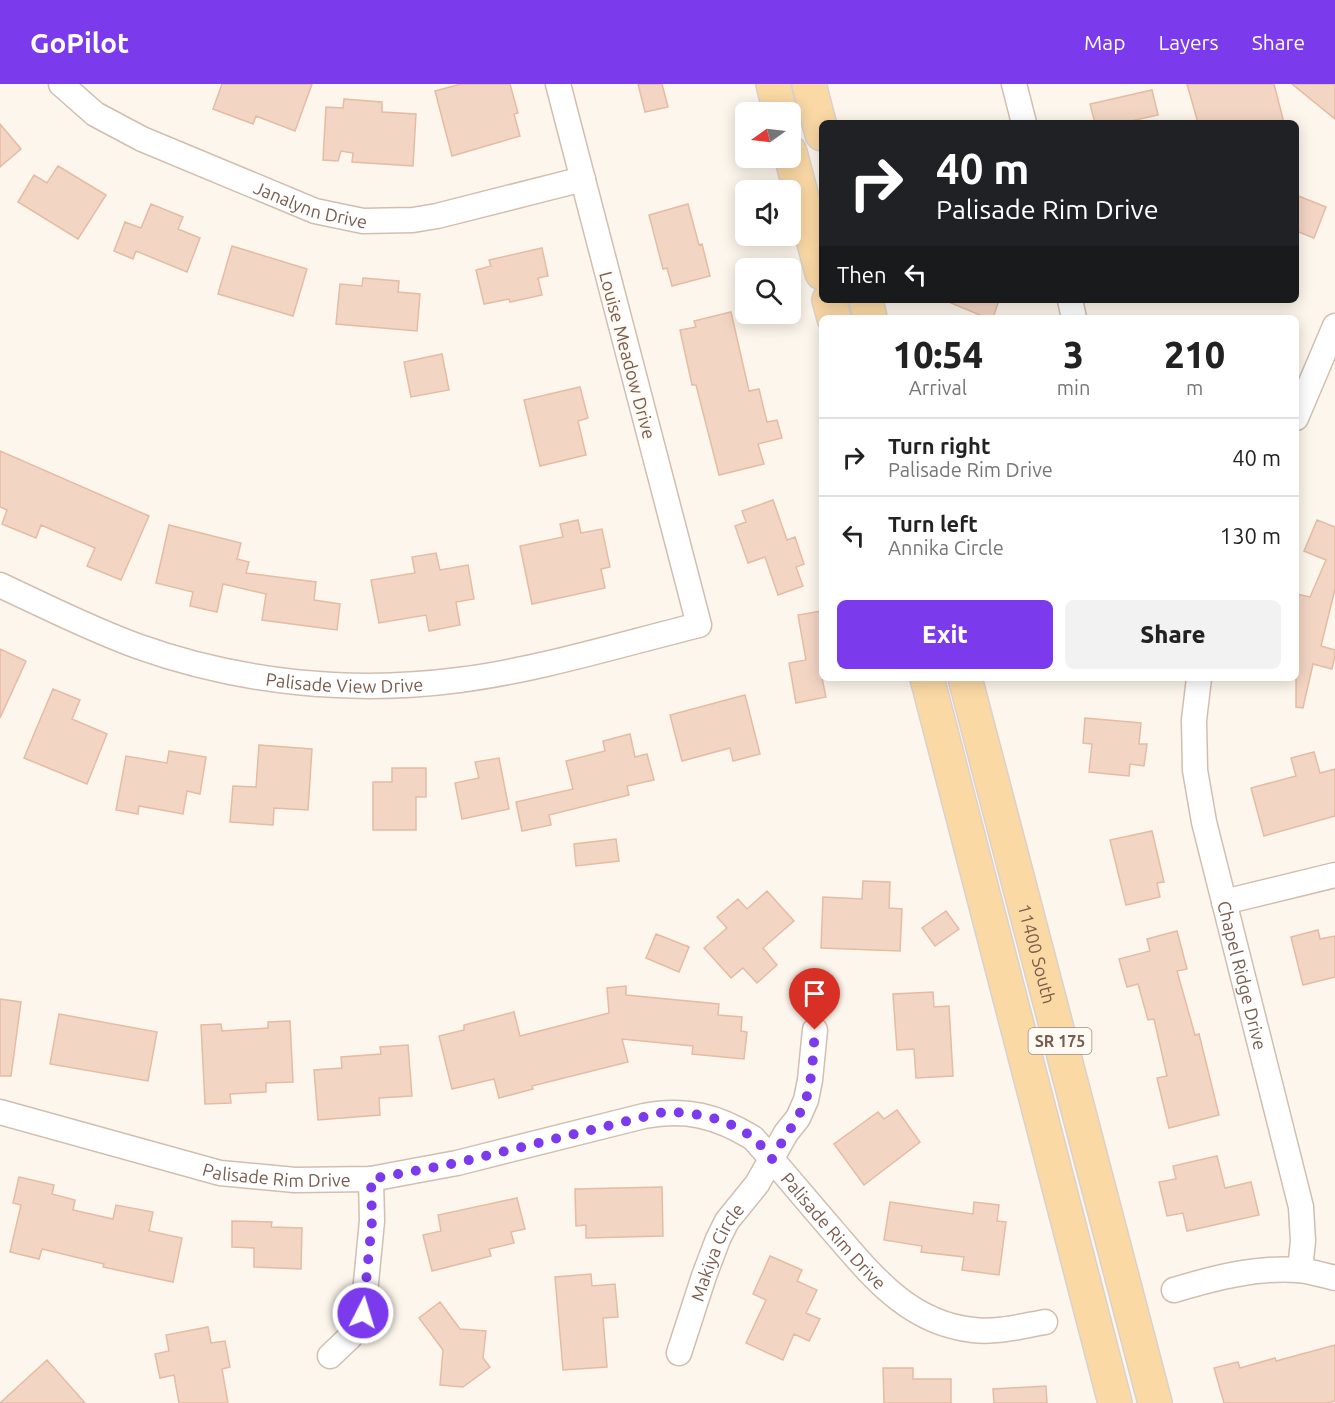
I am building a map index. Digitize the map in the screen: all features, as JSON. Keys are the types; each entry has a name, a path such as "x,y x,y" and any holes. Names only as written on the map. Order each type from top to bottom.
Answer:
{"main road":[{"path":"773,84 778,102"},
{"path":"809,84 819,122"},
{"path":"794,168 819,262"},
{"name":"11400 South","path":"928,681 1115,1403"},
{"name":"11400 South","path":"966,681 1155,1403"}],"street":[{"name":"Janalynn Drive","path":"61,84 95,114 142,139 292,202 339,218 363,222 413,220 583,179"},
{"name":"Louise Meadow Drive","path":"558,84 699,625"},
{"path":"1014,84 1023,120"},
{"path":"1299,411 1335,326"},
{"name":"Palisade View Drive","path":"0,585 137,646 198,664 261,677 326,685 392,686 460,680 528,667 699,625"},
{"name":"Chapel Ridge Drive","path":"1199,681 1194,720 1195,770 1204,822 1300,1207 1303,1241 1300,1270"},
{"path":"1224,902 1335,875"},
{"name":"Makiya Circle","path":"679,1353 704,1276 727,1221 757,1184 786,1133 798,1118 806,1100 815,1030"},
{"name":"Palisade Rim Drive","path":"0,1112 220,1173 295,1180 371,1179 457,1163 664,1112 684,1112 720,1120 753,1138 883,1287 909,1308 940,1323 973,1330 1008,1329 1045,1322"},
{"path":"330,1356 350,1337 363,1313 372,1221 371,1179"},
{"path":"1174,1290 1236,1274 1300,1270 1335,1278"}],"building":[{"path":"222,84 312,84 295,131 256,116 253,124 213,109"},
{"path":"461,84 510,84 518,113 514,114 520,136 452,156 435,91"},
{"path":"638,84 662,84 668,107 645,112"},
{"path":"1187,84 1274,84 1283,120 1197,120"},
{"path":"1292,84 1335,84 1335,119"},
{"path":"1152,90 1158,115 1136,120 1094,120 1090,104"},
{"path":"344,99 382,102 382,112 416,114 413,166 352,162 353,153 341,151 338,161 323,160 326,107 343,108"},
{"path":"0,124 21,149 0,167"},
{"path":"58,166 106,195 78,239 18,202 34,175 47,183"},
{"path":"1299,196 1326,207 1314,238 1299,232"},
{"path":"151,204 183,217 178,229 200,238 187,272 136,251 133,259 114,251 125,222 141,228"},
{"path":"688,204 710,276 672,286 667,268 663,269 649,215"},
{"path":"232,246 307,269 293,316 218,294"},
{"path":"542,248 548,276 538,278 542,295 510,302 509,299 484,304 476,270 491,266 489,260"},
{"path":"363,278 399,281 398,292 420,294 417,331 336,324 340,284 362,286"},
{"path":"951,303 998,303 994,315 980,315"},
{"path":"731,312 749,391 759,389 767,422 777,420 782,438 758,444 764,464 719,475 696,385 692,385 680,330 696,327 694,321"},
{"path":"442,354 449,390 411,397 404,362"},
{"path":"580,387 588,418 578,421 586,455 540,466 524,400"},
{"path":"0,451 149,516 121,580 87,566 95,548 41,525 36,538 2,524 7,510 0,507"},
{"path":"773,500 787,540 795,537 804,564 796,567 803,586 778,595 765,557 748,563 735,526 746,522 742,511"},
{"path":"578,520 581,533 602,529 610,567 601,569 605,588 532,604 520,546 563,537 560,524"},
{"path":"1317,520 1335,527 1335,589 1321,646 1335,650 1335,656 1332,669 1313,664 1303,708 1296,707 1296,681 1299,681 1299,595 1310,597 1326,560 1304,551"},
{"path":"169,525 241,543 237,559 249,562 246,573 316,582 314,600 340,604 337,630 262,620 266,594 223,584 217,612 190,606 193,592 156,583"},
{"path":"436,553 440,570 468,565 474,599 456,602 460,625 429,631 426,615 379,623 371,580 415,573 412,557"},
{"path":"819,612 819,681 823,681 826,697 796,703 789,663 806,660 798,615"},
{"path":"0,649 26,661 0,718"},
{"path":"53,689 80,700 72,719 107,734 87,784 24,758"},
{"path":"745,695 760,754 733,761 730,748 682,761 670,715"},
{"path":"1085,718 1141,723 1139,744 1147,744 1144,766 1130,764 1129,776 1089,772 1092,744 1083,743"},
{"path":"630,734 635,757 647,754 654,780 627,786 629,795 549,815 551,825 522,831 516,802 573,789 566,761 605,751 603,741"},
{"path":"259,745 312,749 308,810 274,808 273,825 230,822 233,786 256,787"},
{"path":"169,751 206,757 200,794 187,791 183,814 139,806 138,814 116,810 126,756 167,763"},
{"path":"1314,752 1320,773 1335,769 1335,816 1264,836 1251,788 1296,776 1291,758"},
{"path":"499,758 509,809 462,819 455,783 479,778 475,762"},
{"path":"392,768 426,768 426,797 416,797 416,830 373,830 373,782 392,782"},
{"path":"1152,831 1164,882 1157,883 1160,897 1126,905 1110,840"},
{"path":"616,839 619,861 576,866 574,844"},
{"path":"863,881 890,882 889,908 902,909 900,951 821,948 823,897 862,899"},
{"path":"767,891 794,921 763,948 777,965 757,983 743,968 731,978 704,948 727,928 717,917 738,899 747,909"},
{"path":"946,911 959,929 935,946 922,928"},
{"path":"1318,930 1320,939 1335,936 1335,977 1303,985 1291,937"},
{"path":"1177,931 1187,969 1177,971 1195,1035 1199,1034 1219,1115 1169,1128 1157,1078 1167,1076 1154,1019 1148,1020 1138,984 1127,987 1119,959 1150,951 1147,939"},
{"path":"656,934 689,947 679,972 646,958"},
{"path":"626,986 626,995 719,1004 718,1015 742,1017 741,1031 747,1032 744,1059 692,1054 693,1046 622,1039 628,1062 532,1086 533,1089 499,1098 494,1079 452,1089 439,1036 464,1030 464,1025 514,1012 520,1036 609,1013 607,988"},
{"path":"933,992 934,1007 949,1006 953,1076 916,1078 914,1049 897,1050 893,994"},
{"path":"0,999 21,1002 11,1076 0,1076"},
{"path":"59,1014 157,1032 148,1081 50,1064"},
{"path":"290,1021 293,1082 266,1083 266,1092 230,1094 231,1103 205,1104 201,1025 221,1024 222,1031 268,1028 268,1022"},
{"path":"408,1045 412,1096 379,1098 380,1115 318,1120 314,1070 342,1068 341,1057 381,1054 380,1047"},
{"path":"897,1110 920,1142 864,1185 834,1144 878,1112 884,1119"},
{"path":"1217,1156 1225,1188 1251,1182 1259,1215 1187,1231 1183,1213 1167,1216 1159,1182 1176,1179 1173,1166"},
{"path":"19,1177 54,1185 52,1194 75,1200 73,1210 113,1219 116,1205 153,1212 149,1231 182,1238 173,1282 103,1267 104,1264 42,1249 39,1259 10,1252 21,1205 13,1203"},
{"path":"662,1187 663,1236 586,1238 586,1225 576,1226 575,1189"},
{"path":"517,1198 525,1229 511,1232 514,1243 489,1249 491,1256 432,1271 423,1235 441,1231 438,1215"},
{"path":"890,1202 973,1214 974,1202 999,1205 997,1221 1006,1222 999,1275 962,1270 964,1257 921,1252 922,1246 884,1240"},
{"path":"232,1221 272,1222 271,1227 302,1228 301,1269 254,1267 254,1248 232,1247"},
{"path":"770,1256 802,1270 797,1281 817,1290 806,1313 820,1319 809,1341 794,1334 783,1360 746,1343 766,1300 753,1294"},
{"path":"591,1274 592,1286 615,1284 618,1317 603,1318 607,1367 563,1370 555,1277"},
{"path":"440,1302 460,1329 486,1331 483,1358 490,1367 463,1387 440,1385 443,1350 419,1318"},
{"path":"208,1327 211,1343 225,1341 230,1367 222,1369 228,1403 179,1403 174,1375 160,1378 155,1354 169,1351 166,1335"},
{"path":"1335,1345 1335,1401 1327,1403 1224,1403 1214,1368 1238,1362 1240,1368"},
{"path":"47,1360 85,1403 0,1403"},
{"path":"883,1368 913,1368 913,1379 951,1379 951,1403 884,1403"},
{"path":"1046,1386 1047,1403 994,1403 993,1389"}],"route":[{"path":"363,1313 372,1221 371,1179 457,1163 664,1112 684,1112 720,1120 753,1138 772,1159 786,1133 798,1118 806,1100 815,1030"}]}
